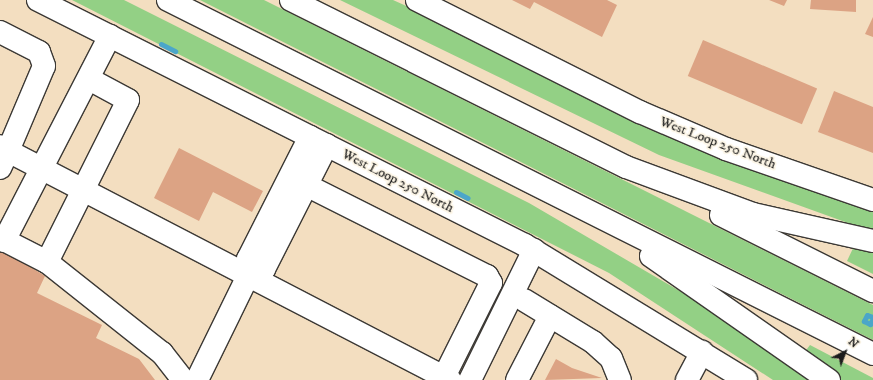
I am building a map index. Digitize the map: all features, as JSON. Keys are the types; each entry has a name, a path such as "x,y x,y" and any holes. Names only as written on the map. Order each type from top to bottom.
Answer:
{"main road":[{"name":"West Loop 250 North","path":"38,0 540,253 746,380"},
{"path":"168,0 873,354"},
{"path":"291,0 873,291"},
{"name":"West Loop 250 North","path":"417,0 640,112 726,149 873,200"},
{"path":"0,32 39,52 44,66 3,155 40,167 83,188 447,378 491,283 487,276 306,185"},
{"path":"105,33 89,79 54,151 40,167 2,240 47,262 162,353 183,380"},
{"path":"40,167 40,147 105,33"},
{"path":"47,262 128,100 89,79"},
{"path":"249,274 264,269 306,185 318,141"},
{"path":"197,380 249,274 248,259 318,141"},
{"path":"498,166 645,252 829,380"},
{"path":"626,167 753,214 873,241"},
{"path":"483,380 524,300 540,253"},
{"path":"470,380 540,253"},
{"path":"524,300 593,342 611,358 620,380"},
{"path":"517,380 550,316"},
{"path":"687,380 702,352"}],"green space":[{"path":"72,0 124,0 529,203 690,297 811,380 773,380 609,273"},
{"path":"200,0 264,0 873,305 873,340"},
{"path":"340,0 393,0 814,190 873,211 873,232 659,155"},
{"path":"856,242 873,247 873,274 847,261"},
{"path":"810,345 873,378 873,380 840,380 804,353"}],"building":[{"path":"512,0 607,0 617,5 602,37 534,2 530,9"},
{"path":"769,0 787,0 784,6"},
{"path":"811,0 856,0 856,12 810,9"},
{"path":"873,17 873,37 865,34"},
{"path":"703,40 817,88 802,124 688,76"},
{"path":"834,91 873,107 873,153 818,132"},
{"path":"179,148 263,191 252,212 213,192 199,221 154,198"},
{"path":"0,248 45,276 37,293 102,325 96,338 139,359 155,380 0,380"},
{"path":"556,359 572,368 602,378 545,380"}],"waterway":[{"path":"161,44 175,51"},
{"path":"456,192 468,198"},
{"path":"873,317 867,315 864,321 870,324 873,318"}]}
